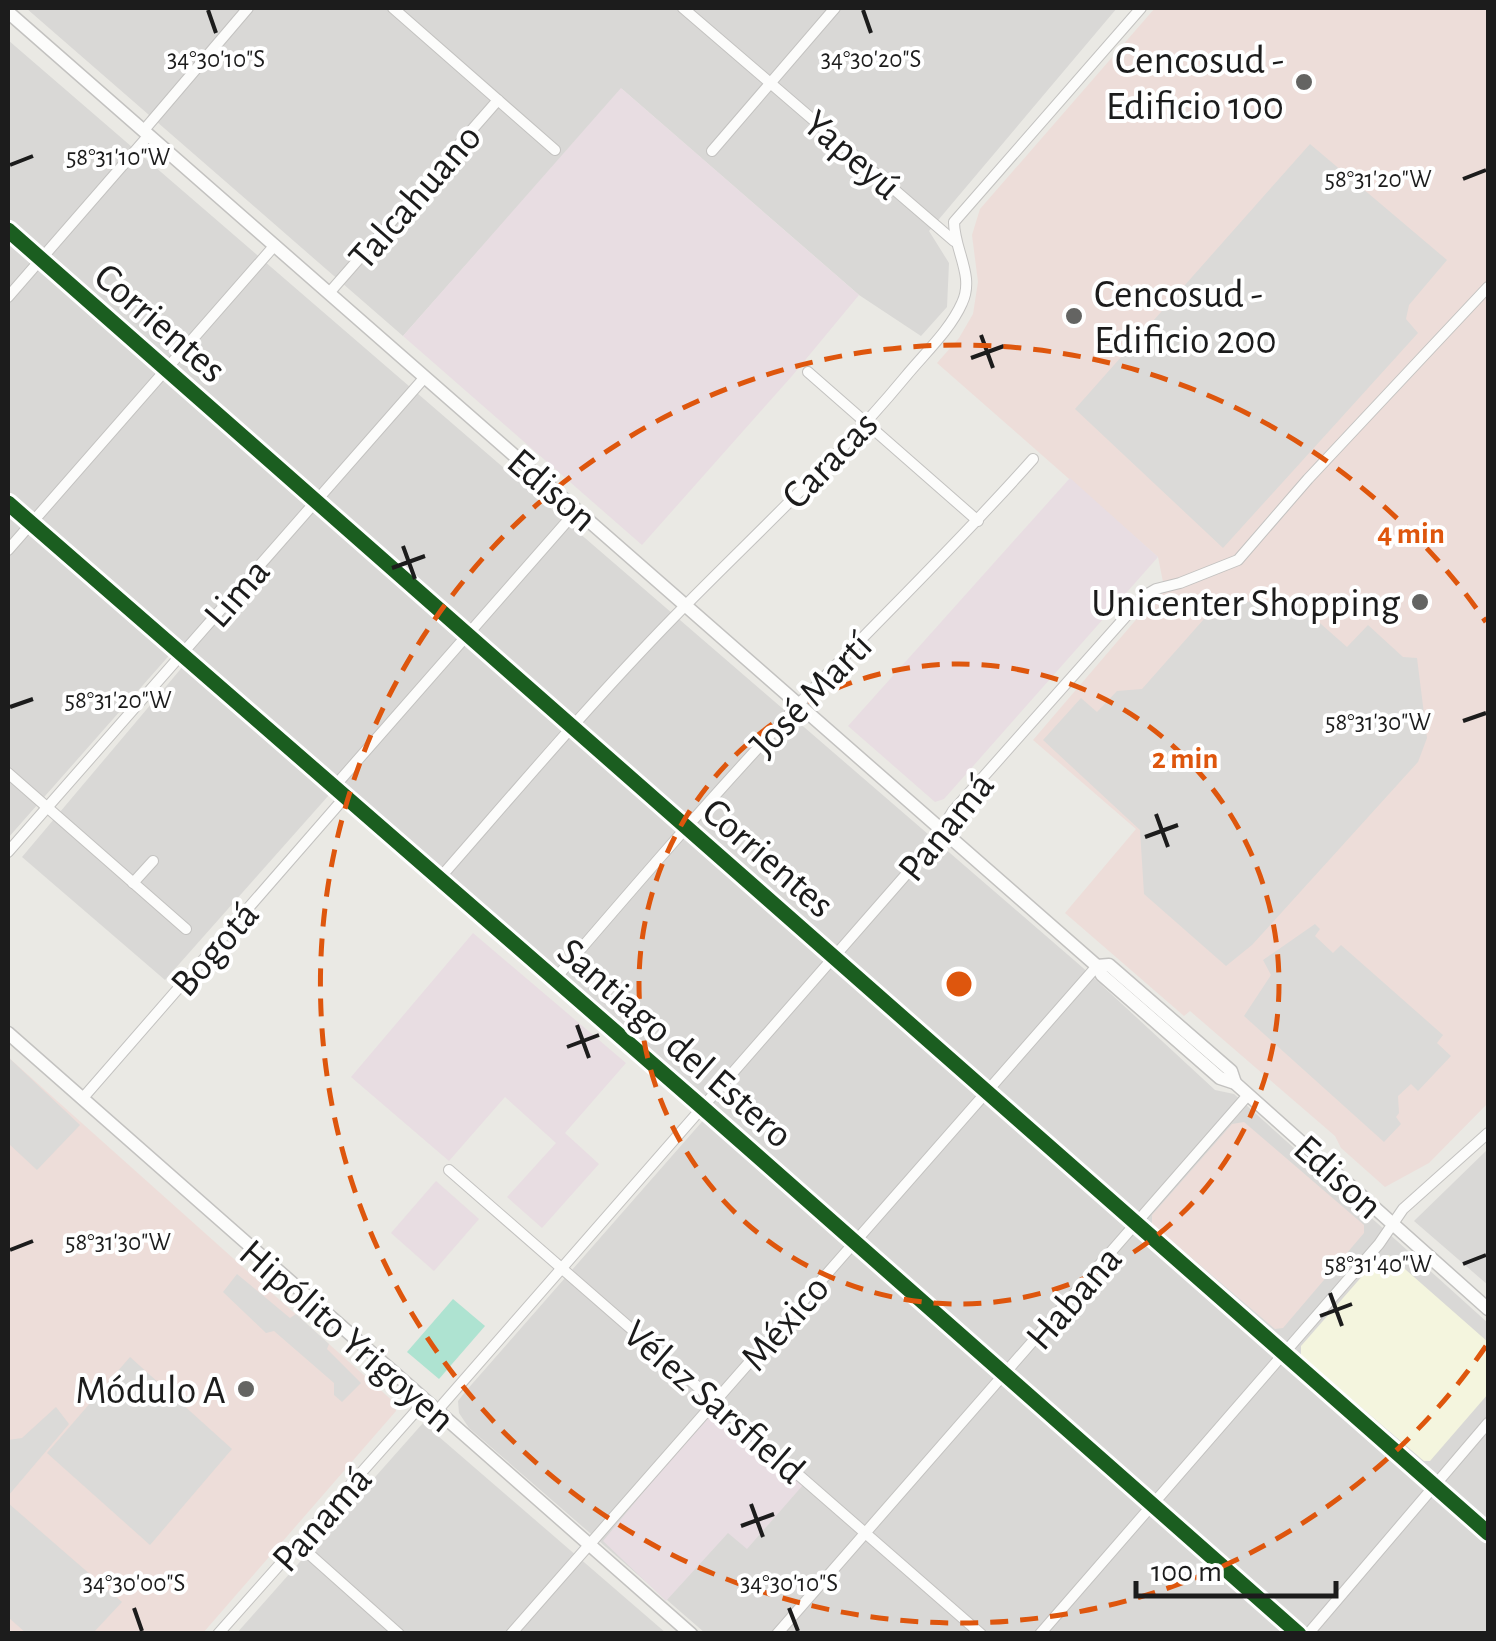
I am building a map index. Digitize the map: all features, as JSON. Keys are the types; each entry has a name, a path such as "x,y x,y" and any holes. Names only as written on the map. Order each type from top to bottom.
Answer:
{"street":[{"path":"8,297 248,8"},
{"path":"393,8 555,150"},
{"name":"Yapeyú","path":"684,8 697,12 771,82 954,241"},
{"path":"712,151 835,8"},
{"path":"954,241 954,222 1141,8"},
{"name":"Edison","path":"8,12 1097,966 1109,965 1168,1015 1231,1071 1235,1084 1488,1308"},
{"name":"Talcahuano","path":"329,293 498,100"},
{"name":"Corrientes","path":"8,230 1488,1533"},
{"name":"Caracas","path":"439,879 685,606 868,422 952,322 964,300 966,269 954,241"},
{"path":"8,550 274,245"},
{"name":"Panamá","path":"436,1412 834,958 942,830 953,810 1144,596 1156,588 1180,583 1238,560 1308,479 1488,287"},
{"path":"808,372 978,521"},
{"name":"Lima","path":"8,852 425,376"},
{"name":"José Martí","path":"554,979 798,704 978,521 1032,459"},
{"name":"Santiago del Estero","path":"8,503 1299,1634"},
{"path":"334,787 577,510"},
{"path":"8,773 186,929"},
{"name":"Bogotá","path":"82,1099 345,797"},
{"path":"133,882 153,861"},
{"name":"México","path":"511,1634 1097,966"},
{"name":"Hipólito Yrigoyen","path":"8,1033 691,1634"},
{"name":"Habana","path":"778,1634 1248,1095"},
{"path":"1040,1634 1379,1244 1403,1209 1488,1133"},
{"name":"Vélez Sarsfield","path":"449,1170 981,1634"},
{"name":"Panamá","path":"218,1634 424,1402"},
{"path":"1308,1634 1488,1423"},
{"path":"298,1544 400,1634"}],"shaded area":[{"path":"26,8 1117,8 929,231 949,263 947,307 921,336 859,295 622,89 403,336"},
{"path":"1155,8 1488,8 1488,1103 1429,1163 1385,1187 1341,1148 1335,1136 1190,1011 1184,1016 1065,913 1136,829 1033,740 1164,587 1158,557 937,363 973,314 978,282 972,235 980,209"},
{"path":"8,40 1082,967 1215,1090 1234,1094 1488,1323 1488,1633 705,1633 469,1428 459,1413 458,1401 714,1108 181,642 8,838"},
{"path":"621,88 859,295 642,545 403,336"},
{"path":"1310,144 1447,260 1409,305 1406,319 1418,333 1223,548 1075,409"},
{"path":"1070,478 1158,557 944,799 935,802 848,726"},
{"path":"1295,601 1347,647 1368,625 1403,657 1417,658 1427,738 1418,762 1252,945 1226,966 1144,894 1140,830 1043,740 1081,698 1097,712 1117,691 1142,689 1219,602"},
{"path":"184,665 329,795 165,980 22,857"},
{"path":"1315,924 1320,929 1315,936 1333,953 1341,945 1443,1035 1437,1043 1451,1056 1418,1091 1411,1084 1398,1096 1396,1117 1401,1124 1384,1142 1244,1016 1271,975 1263,960"},
{"path":"473,933 626,1063 565,1133 599,1164 542,1228 507,1197 556,1143 505,1097 449,1161 351,1077"},
{"path":"8,1057 395,1403 396,1411 203,1633 14,1634 8,1628"},
{"path":"8,1057 80,1125 37,1170 8,1143"},
{"path":"1244,1122 1364,1225 1364,1233 1283,1328 1275,1329 1152,1224 1152,1215 1232,1124"},
{"path":"1488,1149 1488,1285 1414,1221"},
{"path":"436,1181 479,1219 434,1271 391,1233"},
{"path":"1389,1255 1488,1342 1488,1394 1430,1461 1424,1461 1301,1356 1301,1346 1378,1258"},
{"path":"237,1274 290,1318 296,1314 329,1344 327,1349 361,1383 342,1402 334,1395 334,1383 274,1331 266,1333 223,1292"},
{"path":"130,1357 232,1449 150,1545 47,1453"},
{"path":"56,1407 69,1424 8,1496 8,1440 22,1438"},
{"path":"714,1411 803,1485 747,1549 728,1533 666,1601 603,1541"},
{"path":"423,1423 666,1633 236,1634"},
{"path":"8,1503 122,1602 93,1633 26,1633 8,1617"}],"green space":[{"path":"453,1299 485,1326 439,1379 407,1352"}],"cycle path":[{"path":"8,230 1488,1533"},
{"path":"8,503 1299,1634"}],"place":[{"name":"Cencosud - Edificio 100","path":"1304,82"},
{"name":"Cencosud - Edificio 200","path":"1074,316"},
{"name":"Unicenter Shopping","path":"1420,602"},
{"name":"Módulo A","path":"246,1389"}]}
